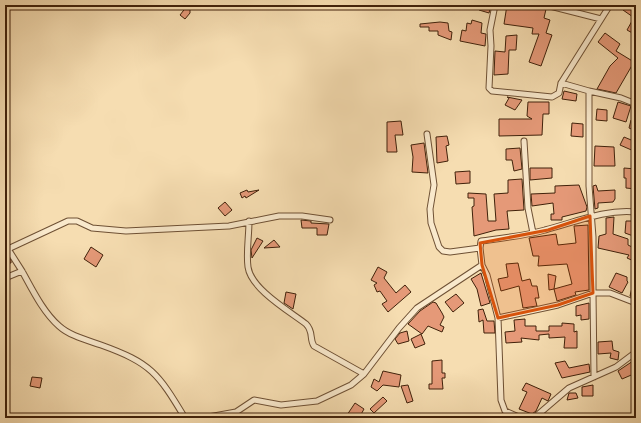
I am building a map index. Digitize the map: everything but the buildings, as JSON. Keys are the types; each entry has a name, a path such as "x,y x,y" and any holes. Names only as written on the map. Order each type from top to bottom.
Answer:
{"street":[{"path":"495,5 490,30 492,46 488,88 492,91 552,97 559,93 561,83 610,5"},
{"path":"546,5 601,19"},
{"path":"561,83 621,98 636,104"},
{"path":"589,91 590,216 593,237 594,377"},
{"path":"427,134 434,185 430,209 430,223 439,247 443,251 450,252 480,248"},
{"path":"524,141 528,208 533,233"},
{"path":"522,418 505,411 501,400 498,318 487,275 482,265 480,248 481,241 533,233 590,216 620,211 636,212"},
{"path":"8,249 68,221 77,221 92,228 126,231 229,226 279,216 302,216 330,220"},
{"path":"249,221 248,267 250,277 268,296 311,329 312,344 314,346 364,374"},
{"path":"5,244 46,312 59,326 70,334 137,359 151,369 164,383 185,418"},
{"path":"203,418 236,412 254,400 281,405 317,401 351,385 364,374 399,328 417,308 482,265"},
{"path":"5,278 22,271"},
{"path":"498,318 558,305 593,293 610,293 636,303"},
{"path":"534,418 569,388 623,363 636,352"}],"highlighted area":[{"path":"590,216 593,293 558,305 498,318 482,265 480,243 548,230"}]}
